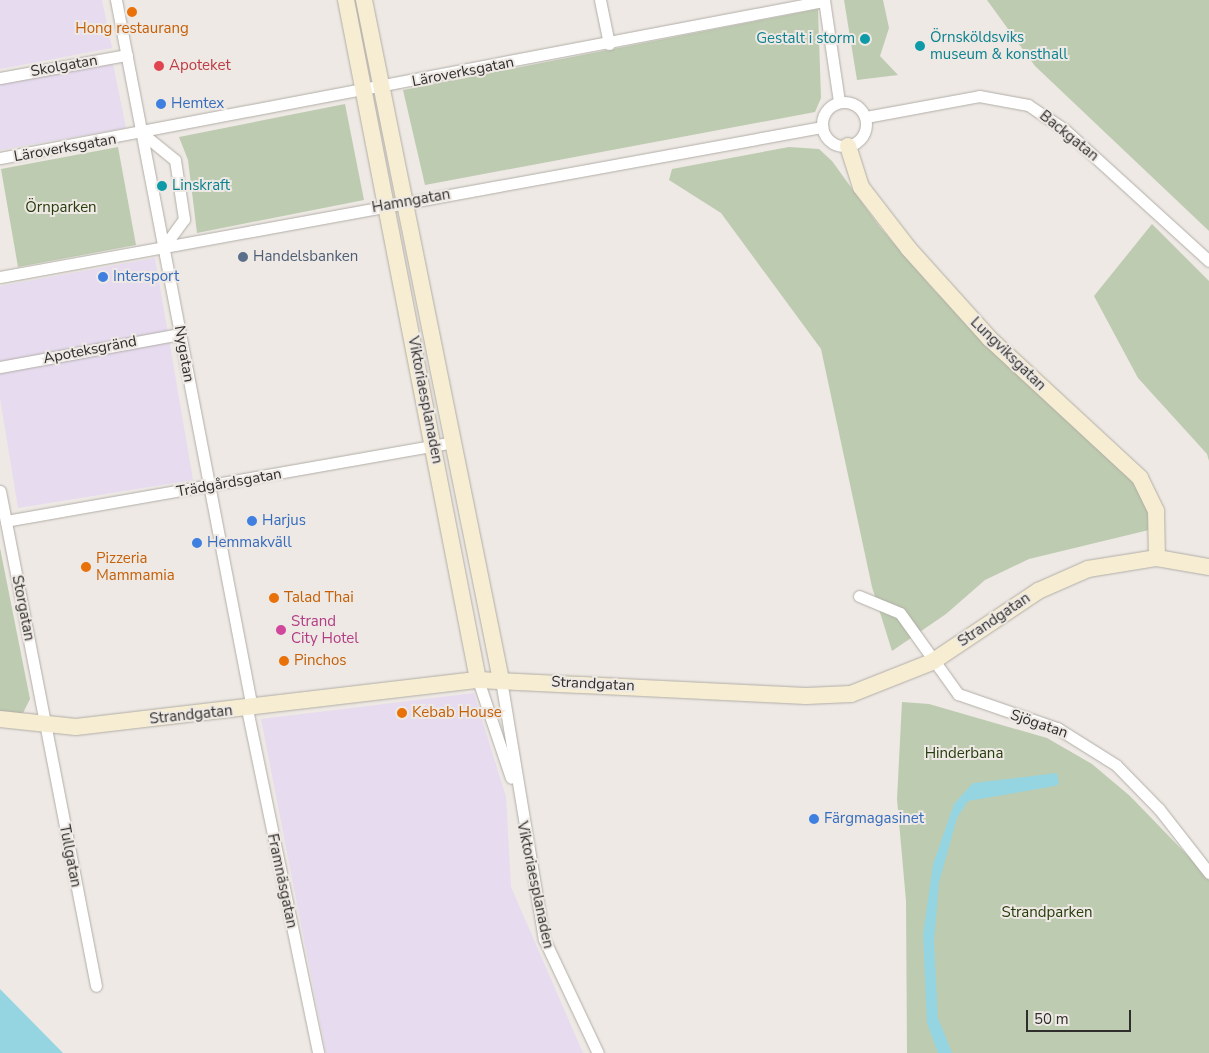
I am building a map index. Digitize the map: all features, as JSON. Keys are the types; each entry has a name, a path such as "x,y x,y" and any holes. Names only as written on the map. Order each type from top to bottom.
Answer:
{"main road":[{"name":"Viktoriaesplanaden","path":"346,0 388,206 478,680"},
{"name":"Viktoriaesplanaden","path":"364,0 501,680"},
{"name":"Lungviksgatan","path":"848,146 861,187 909,249 989,338 1140,478 1156,510 1157,558"},
{"name":"Strandgatan","path":"0,719 43,726 76,728 250,709 478,680 806,696 879,686 932,662 1064,578 1120,562 1157,558 1209,567"}],"street":[{"name":"Nygatan","path":"116,0 143,134 207,487 250,709"},
{"path":"600,0 609,44"},
{"name":"Läroverksgatan","path":"0,158 143,134 380,86 609,44 824,0 838,102"},
{"name":"Skolgatan","path":"0,78 127,55"},
{"name":"Backgatan","path":"866,117 979,96 1028,105 1064,129 1209,261"},
{"path":"838,102 852,103 866,117 865,132 848,146 828,140 822,127 824,114 838,102"},
{"name":"Hamngatan","path":"0,277 822,127"},
{"path":"143,134 175,160 184,219 164,247"},
{"name":"Apoteksgränd","path":"0,367 180,334"},
{"name":"Trädgårdsgatan","path":"6,521 207,487 452,442"},
{"name":"Storgatan","path":"0,490 42,707 43,726"},
{"name":"Sjögatan","path":"860,596 900,613 932,662 966,698 1057,728 1116,765 1159,809 1209,873"},
{"name":"Viktoriaesplanaden","path":"478,680 518,796"},
{"name":"Viktoriaesplanaden","path":"501,680 518,796 544,939 598,1053"},
{"name":"Framnäsgatan","path":"250,709 318,1053"},
{"name":"Tullgatan","path":"43,726 96,986"}],"shaded area":[{"path":"0,0 102,0 112,48 0,69"},
{"path":"113,64 126,128 0,150 0,82"},
{"path":"155,258 193,480 18,508 0,398 0,286"},
{"path":"474,693 506,797 511,887 583,1053 326,1053 261,719"}],"green space":[{"path":"844,0 883,0 889,28 880,56 898,75 857,80"},
{"path":"987,0 1209,0 1209,231 1035,66"},
{"path":"818,9 821,98 815,112 425,185 403,90"},
{"path":"345,104 364,200 197,233 188,160 179,137"},
{"name":"Örnparken","path":"118,147 136,245 18,267 1,169"},
{"path":"789,147 819,149 832,161 879,226 935,291 1136,481 1150,509 1153,529 1029,559 985,580 946,614 892,651 872,587 821,349 721,213 669,180 672,169"},
{"path":"1152,224 1209,281 1209,461 1207,454 1138,378 1094,296"},
{"path":"0,548 30,699 22,715 0,712"},
{"name":"Strandparken","path":"902,702 929,704 1047,738 1092,764 1130,796 1191,859 1209,880 1209,1053 907,1053 906,901 897,799"}],"water":[{"path":"1057,773 1059,784 1055,786 968,801 957,818 939,882 934,942 938,1018 952,1053 938,1053 927,1023 923,935 933,864 954,804 973,783"},
{"path":"0,989 63,1053 0,1053"}],"place":[{"name":"Hong restaurang","path":"132,12"},
{"name":"Gestalt i storm","path":"865,39"},
{"name":"Örnsköldsviks museum & konsthall","path":"920,46"},
{"name":"Apoteket","path":"159,66"},
{"name":"Hemtex","path":"161,104"},
{"name":"Linskraft","path":"162,186"},
{"name":"Handelsbanken","path":"243,257"},
{"name":"Intersport","path":"103,277"},
{"name":"Harjus","path":"252,521"},
{"name":"Hemmakväll","path":"197,543"},
{"name":"Pizzeria Mammamia","path":"86,567"},
{"name":"Talad Thai","path":"274,598"},
{"name":"Strand City Hotel","path":"281,630"},
{"name":"Pinchos","path":"284,661"},
{"name":"Kebab House","path":"402,713"},
{"name":"Färgmagasinet","path":"814,819"}],"park label":[{"name":"Hinderbana","path":"964,754"}]}
